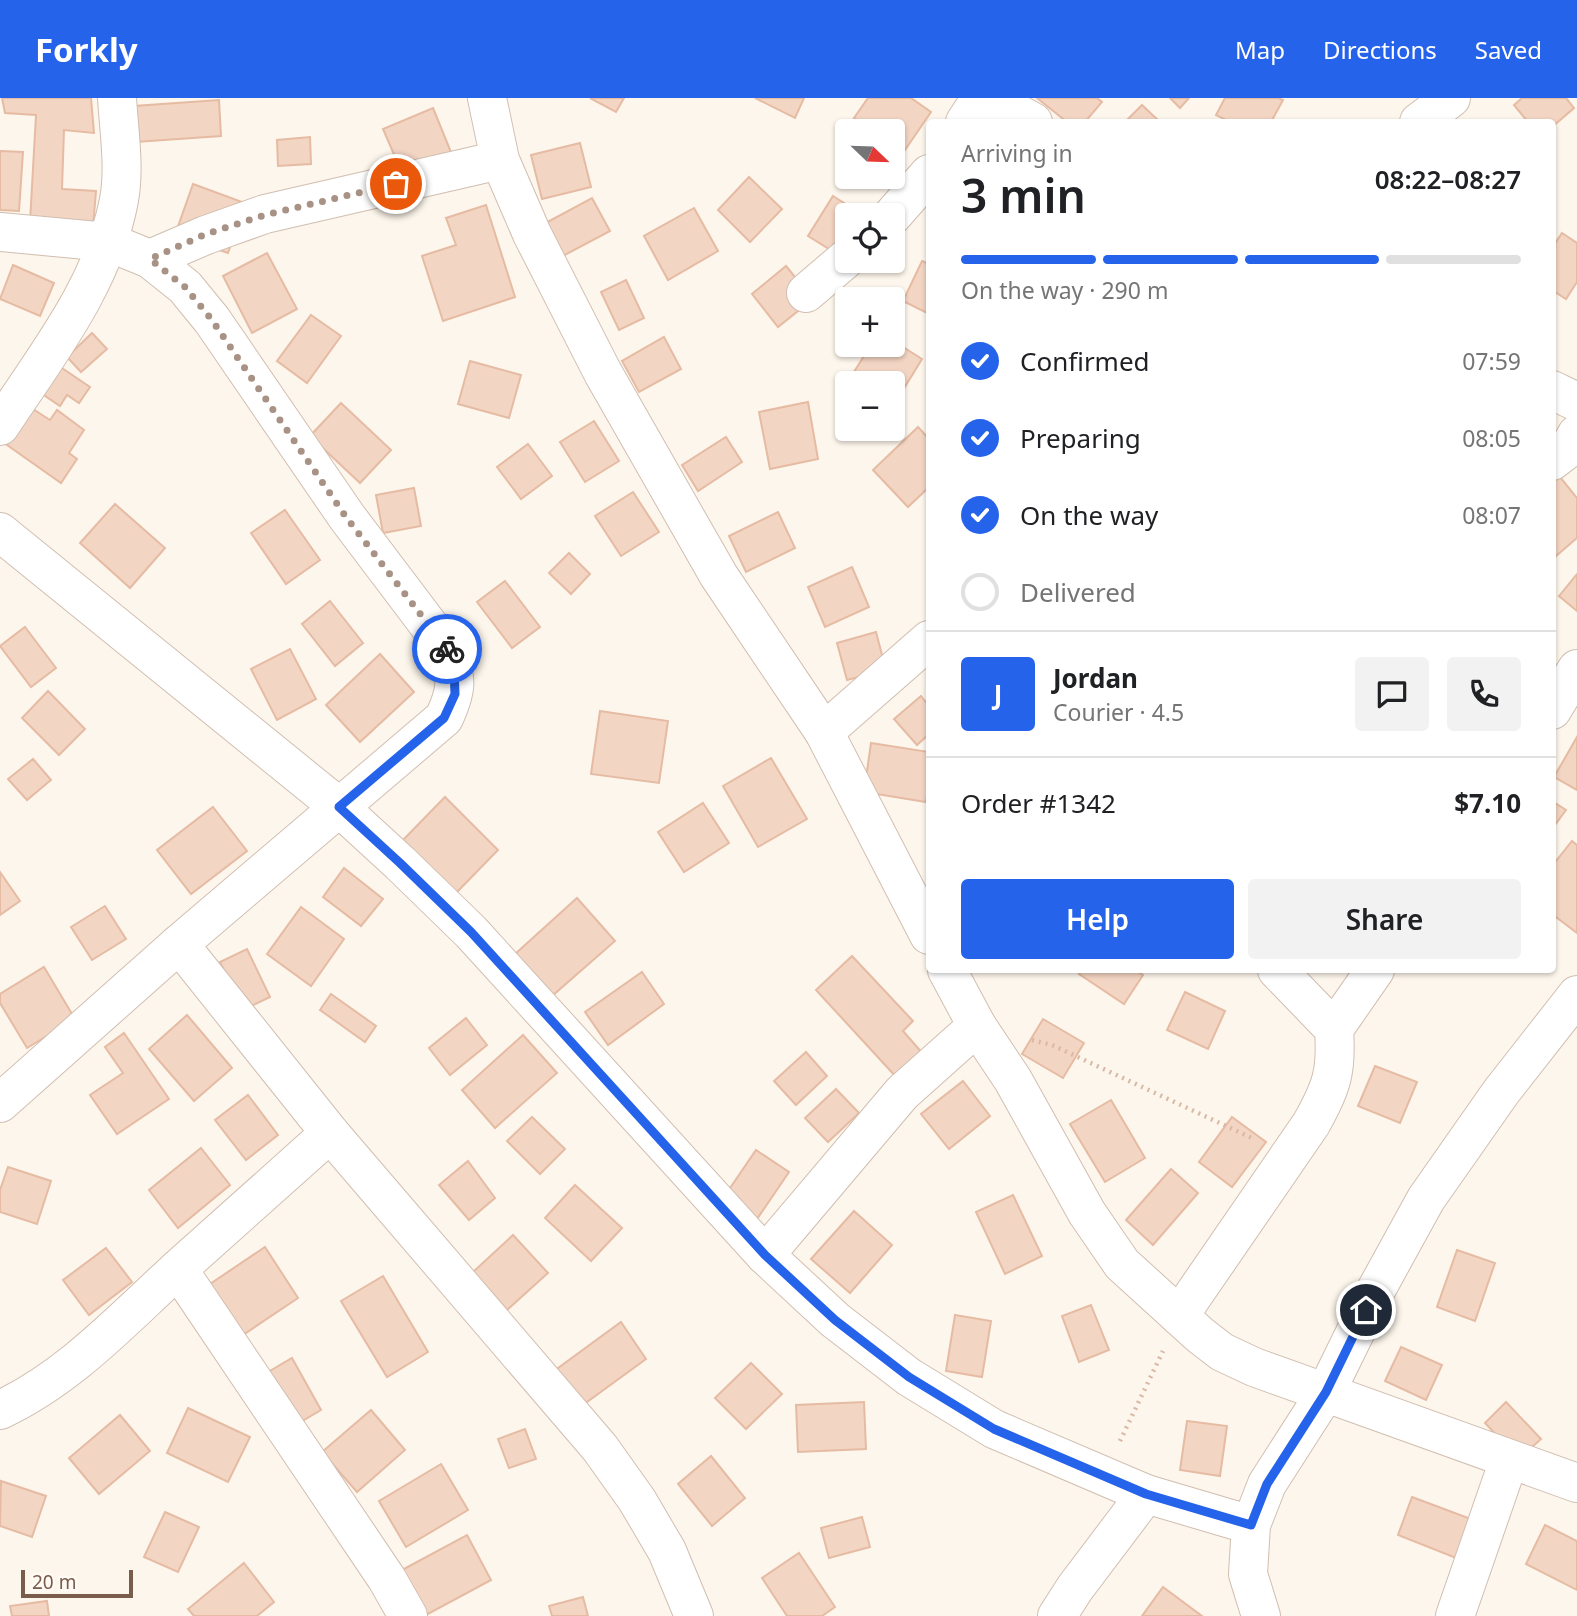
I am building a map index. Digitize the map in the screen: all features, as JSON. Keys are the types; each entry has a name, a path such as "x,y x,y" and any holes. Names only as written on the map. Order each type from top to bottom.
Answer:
{"street":[{"path":"0,426 85,296 108,242 120,198 117,98"},
{"path":"487,98 500,159 532,234 603,373 719,576 824,732 926,928"},
{"path":"967,119 981,98"},
{"path":"989,98 1028,119"},
{"path":"1423,119 1451,98"},
{"path":"150,259 206,234 265,215 500,159"},
{"path":"903,203 926,177"},
{"path":"0,232 108,242 150,259 185,287 212,320 346,517 446,648 454,668 455,694 444,718 179,944 0,1103"},
{"path":"806,293 835,268"},
{"path":"1556,392 1577,402"},
{"path":"0,531 339,807 400,863 471,932 765,1255 835,1320 909,1377 994,1429 1146,1494 1251,1525"},
{"path":"824,732 926,643"},
{"path":"1556,703 1577,669"},
{"path":"179,944 330,1133 600,1448 637,1500 667,1551 694,1616"},
{"path":"949,973 977,1027 1013,1080 1087,1213 1122,1264 1222,1352 1254,1367 1577,1483"},
{"path":"1280,973 1334,1029"},
{"path":"1179,1316 1287,1155 1311,1124 1329,1093 1336,1059 1334,1029 1373,973"},
{"path":"1261,1616 1248,1574 1251,1525 1267,1484 1326,1392 1376,1290 1426,1199 1501,1092 1577,995"},
{"path":"765,1255 902,1093 977,1027"},
{"path":"0,1410 65,1372 330,1133"},
{"path":"177,1269 387,1579 408,1616"},
{"path":"1455,1616 1509,1460"},
{"path":"1057,1616 1146,1494"}],"path":[{"path":"977,1027 1052,1045 1287,1155"},
{"path":"1102,1476 1179,1316"}],"building":[{"path":"2,98 91,98 94,133 64,130 62,189 96,191 93,227 30,222 36,115 5,113"},
{"path":"590,98 624,98 616,112"},
{"path":"755,98 804,98 795,118"},
{"path":"868,98 911,98 931,112 905,150 905,119 855,119"},
{"path":"1037,98 1097,98 1102,102 1088,119 1063,119"},
{"path":"1170,98 1189,98 1180,108"},
{"path":"1225,98 1283,100 1273,119 1224,119 1216,115"},
{"path":"1522,98 1566,98 1574,108 1556,124 1556,119 1526,119 1514,105"},
{"path":"219,100 221,136 136,142 134,106"},
{"path":"1142,105 1157,119 1128,119"},
{"path":"433,108 457,167 408,187 383,129"},
{"path":"310,137 311,164 278,166 277,140"},
{"path":"580,143 591,187 542,199 531,155"},
{"path":"0,151 23,152 19,211 0,210"},
{"path":"749,177 782,209 750,242 718,210"},
{"path":"193,184 245,203 228,253 175,235"},
{"path":"833,196 844,203 835,203 835,253 808,236"},
{"path":"592,198 610,231 559,258 542,225"},
{"path":"486,205 515,297 443,321 422,256 456,245 446,218"},
{"path":"694,208 718,251 668,280 644,236"},
{"path":"1562,233 1577,243 1577,282 1566,299 1556,293 1556,242"},
{"path":"267,253 297,309 252,333 223,276"},
{"path":"922,261 926,263 926,312 905,302"},
{"path":"13,265 54,283 40,316 0,299"},
{"path":"786,266 813,299 778,327 752,294"},
{"path":"626,280 644,318 619,330 601,292"},
{"path":"311,315 341,336 307,383 277,361"},
{"path":"92,333 107,349 81,372 67,357"},
{"path":"664,337 681,369 639,392 622,361"},
{"path":"905,348 922,359 905,387 905,371 855,371 863,357 905,357"},
{"path":"50,360 90,387 79,403 67,395 60,406 32,387"},
{"path":"470,361 521,375 509,418 458,404"},
{"path":"22,402 50,420 57,410 84,430 69,453 77,459 61,483 0,440"},
{"path":"808,402 818,459 770,469 759,412"},
{"path":"341,403 391,450 360,483 310,436"},
{"path":"594,421 619,461 585,482 560,442"},
{"path":"918,427 926,436 926,490 908,507 873,470"},
{"path":"726,437 742,462 698,491 682,465"},
{"path":"528,444 552,476 521,499 497,467"},
{"path":"1560,477 1577,498 1577,538 1556,556 1556,480"},
{"path":"414,488 421,526 383,533 376,495"},
{"path":"633,492 659,532 621,556 595,516"},
{"path":"115,504 165,548 130,588 80,543"},
{"path":"285,510 320,560 286,584 251,533"},
{"path":"778,512 795,548 746,572 729,536"},
{"path":"569,553 590,574 571,594 549,573"},
{"path":"852,567 869,607 825,627 808,587"},
{"path":"1577,574 1577,611 1559,596"},
{"path":"505,581 540,627 512,648 477,602"},
{"path":"330,601 363,643 335,666 302,624"},
{"path":"25,627 56,668 31,687 0,646"},
{"path":"876,632 886,670 847,680 837,643"},
{"path":"290,649 316,699 277,720 251,669"},
{"path":"380,654 414,692 360,742 326,705"},
{"path":"48,691 85,729 59,755 22,718"},
{"path":"921,696 926,702 926,737 917,745 894,719"},
{"path":"600,711 668,721 659,783 591,774"},
{"path":"1577,737 1577,790 1556,778"},
{"path":"871,743 926,752 926,802 864,792"},
{"path":"771,758 807,819 758,847 723,786"},
{"path":"33,759 51,780 27,800 8,779"},
{"path":"445,797 498,850 456,893 403,840"},
{"path":"703,803 729,843 684,872 658,832"},
{"path":"1556,804 1566,810 1556,824"},
{"path":"213,807 247,851 191,894 157,850"},
{"path":"1572,841 1577,845 1577,933 1556,917 1556,861"},
{"path":"344,868 383,899 361,926 323,897"},
{"path":"0,872 20,901 0,915"},
{"path":"577,898 615,941 552,996 515,954"},
{"path":"105,906 126,939 92,960 71,927"},
{"path":"301,907 344,939 311,986 267,954"},
{"path":"247,949 270,997 243,1010 220,962"},
{"path":"852,956 913,1021 903,1031 924,1055 898,1079 816,990"},
{"path":"44,967 75,1019 27,1048 0,1003 0,994"},
{"path":"642,972 664,1004 608,1045 585,1012"},
{"path":"1140,973 1143,975 1124,1004 1079,974"},
{"path":"1185,992 1225,1011 1208,1049 1167,1030"},
{"path":"331,994 376,1026 365,1042 320,1010"},
{"path":"187,1015 232,1068 194,1101 149,1049"},
{"path":"466,1018 487,1045 450,1075 429,1048"},
{"path":"1043,1019 1084,1043 1063,1078 1022,1054"},
{"path":"124,1033 169,1099 117,1134 90,1095 123,1073 105,1047"},
{"path":"523,1035 557,1073 495,1128 462,1090"},
{"path":"806,1052 827,1076 796,1105 774,1081"},
{"path":"1375,1066 1417,1082 1400,1123 1358,1106"},
{"path":"963,1081 990,1116 949,1149 921,1114"},
{"path":"836,1089 859,1113 828,1142 805,1118"},
{"path":"248,1095 278,1135 246,1160 215,1120"},
{"path":"1111,1100 1145,1158 1105,1182 1070,1124"},
{"path":"532,1117 565,1149 540,1174 507,1141"},
{"path":"1232,1117 1266,1142 1232,1187 1199,1162"},
{"path":"201,1148 230,1185 178,1228 149,1190"},
{"path":"756,1150 789,1172 757,1219 724,1197"},
{"path":"468,1161 495,1198 469,1220 439,1185"},
{"path":"8,1167 51,1181 37,1224 0,1212 0,1190"},
{"path":"1171,1169 1198,1193 1153,1245 1126,1220"},
{"path":"575,1185 622,1228 591,1261 545,1218"},
{"path":"1013,1195 1042,1256 1005,1274 976,1212"},
{"path":"854,1211 892,1245 850,1293 811,1259"},
{"path":"513,1235 548,1273 507,1310 473,1272"},
{"path":"265,1247 298,1298 237,1339 204,1288"},
{"path":"106,1248 132,1282 89,1315 63,1280"},
{"path":"1457,1250 1495,1263 1475,1321 1437,1307"},
{"path":"383,1276 428,1352 387,1377 341,1301"},
{"path":"1091,1305 1109,1350 1079,1362 1062,1316"},
{"path":"955,1315 991,1321 982,1377 946,1371"},
{"path":"621,1322 646,1359 580,1407 554,1371"},
{"path":"1401,1347 1442,1365 1426,1400 1385,1381"},
{"path":"292,1358 321,1410 292,1427 263,1375"},
{"path":"751,1363 782,1394 746,1429 715,1398"},
{"path":"864,1402 866,1449 798,1452 796,1405"},
{"path":"1506,1402 1541,1439 1519,1459 1485,1423"},
{"path":"188,1408 250,1437 228,1482 167,1453"},
{"path":"371,1410 405,1450 357,1492 322,1452"},
{"path":"120,1415 150,1451 99,1494 69,1458"},
{"path":"1187,1421 1227,1426 1220,1476 1180,1470"},
{"path":"525,1429 536,1459 509,1468 498,1439"},
{"path":"711,1456 745,1498 712,1526 678,1484"},
{"path":"441,1464 468,1510 406,1547 379,1501"},
{"path":"1,1481 46,1496 32,1537 0,1526"},
{"path":"1412,1497 1471,1519 1456,1558 1398,1535"},
{"path":"165,1512 199,1527 178,1572 144,1557"},
{"path":"862,1517 870,1547 829,1558 821,1528"},
{"path":"1545,1525 1577,1541 1577,1590 1526,1564"},
{"path":"467,1535 491,1580 426,1615 402,1570"},
{"path":"799,1553 835,1607 822,1616 787,1616 762,1578"},
{"path":"244,1563 274,1602 257,1616 194,1616 188,1609"},
{"path":"1163,1587 1202,1616 1142,1616"},
{"path":"583,1597 588,1616 552,1616 549,1606"},
{"path":"47,1601 49,1616 12,1616 10,1606"}],"way so far":[{"path":"396,184 265,215 206,234 150,259 185,287 212,320 346,517 447,649"}],"route":[{"path":"447,649 454,668 455,694 444,718 339,807 471,932 765,1255 835,1320 909,1377 994,1429 1146,1494 1251,1525 1267,1484 1326,1392 1366,1310"}]}
